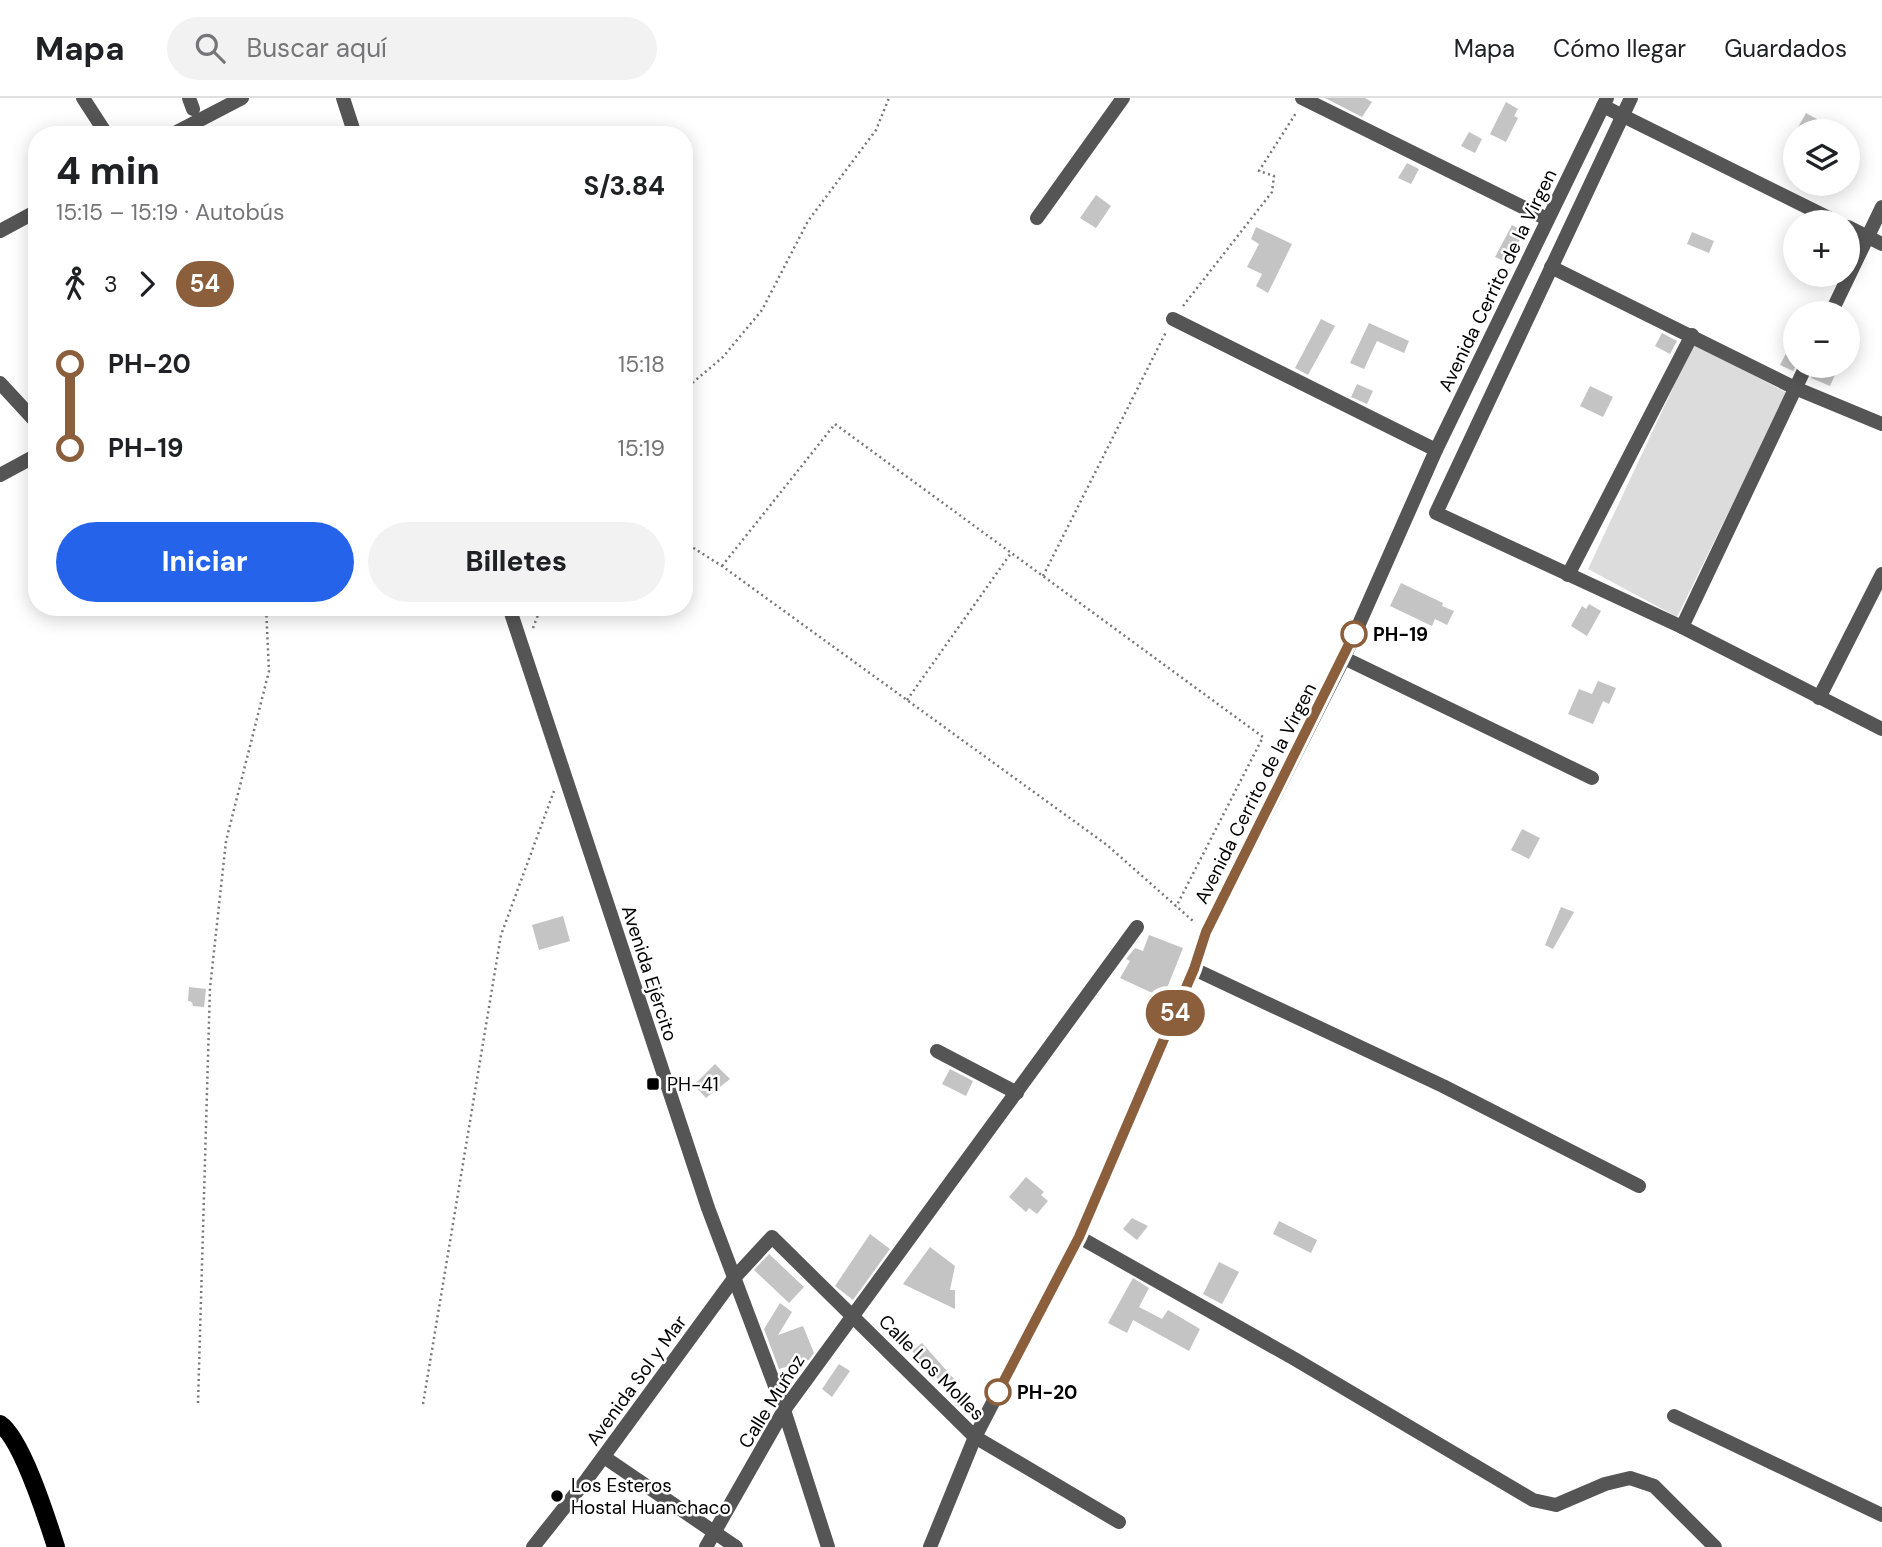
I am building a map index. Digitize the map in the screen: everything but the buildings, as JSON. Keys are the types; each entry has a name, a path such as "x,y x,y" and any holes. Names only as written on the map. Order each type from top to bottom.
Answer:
{"main road":[{"path":"0,1424 8,1429 22,1458 56,1547"}],"street":[{"path":"83,98 101,126"},
{"path":"188,126 242,98"},
{"path":"343,98 352,126"},
{"path":"1037,218 1123,98"},
{"path":"1302,98 1547,219"},
{"path":"1631,98 1436,513 1682,627 1882,729"},
{"path":"1605,102 1622,117 1813,210"},
{"name":"Avenida Cerrito de la Virgen","path":"930,1547 975,1437 1079,1237 1194,969 1206,932 1344,658 1436,450 1605,102"},
{"path":"1837,301 1882,207"},
{"path":"0,231 28,216"},
{"path":"1860,233 1882,244"},
{"path":"1551,267 1795,388 1882,425"},
{"path":"1173,319 1436,450"},
{"path":"1568,575 1692,335"},
{"path":"1682,627 1800,378"},
{"path":"0,383 28,413"},
{"path":"0,475 28,459"},
{"path":"1819,698 1877,595 1882,574"},
{"name":"Avenida Ejército","path":"512,616 704,1195 784,1410 828,1547"},
{"path":"1344,658 1592,778"},
{"name":"Calle Muñoz","path":"706,1547 716,1534 784,1410 1137,927"},
{"path":"1194,969 1443,1086 1639,1186"},
{"path":"937,1051 1017,1093"},
{"name":"Avenida Sol y Mar","path":"533,1547 604,1457 735,1277 772,1237"},
{"name":"Calle Los Molles","path":"772,1237 975,1437 1119,1522"},
{"path":"1079,1237 1293,1358 1533,1500 1556,1505 1605,1484 1630,1478 1654,1486 1714,1547"},
{"path":"1674,1416 1882,1515"},
{"path":"604,1457 736,1547"}],"path":[{"path":"693,382 723,357 762,310 808,221 876,130 888,98"},
{"path":"722,566 835,424 1263,737 1176,907"},
{"path":"693,548 1107,845 1206,932"},
{"path":"906,700 1011,553"},
{"path":"198,1403 210,988 226,841 269,671 266,616"},
{"path":"423,1404 501,935 562,768"}],"shaded area":[{"path":"1694,343 1787,393 1677,617 1588,569"}],"bus line":[{"name":"54","path":"998,1392 1079,1237 1194,969 1206,932 1354,634"}],"place":[{"name":"PH-19","path":"1354,634"},
{"name":"PH-41","path":"653,1084"},
{"name":"PH-20","path":"998,1392"},
{"name":"Los Esteros Hostal Huanchaco","path":"557,1496"}]}
